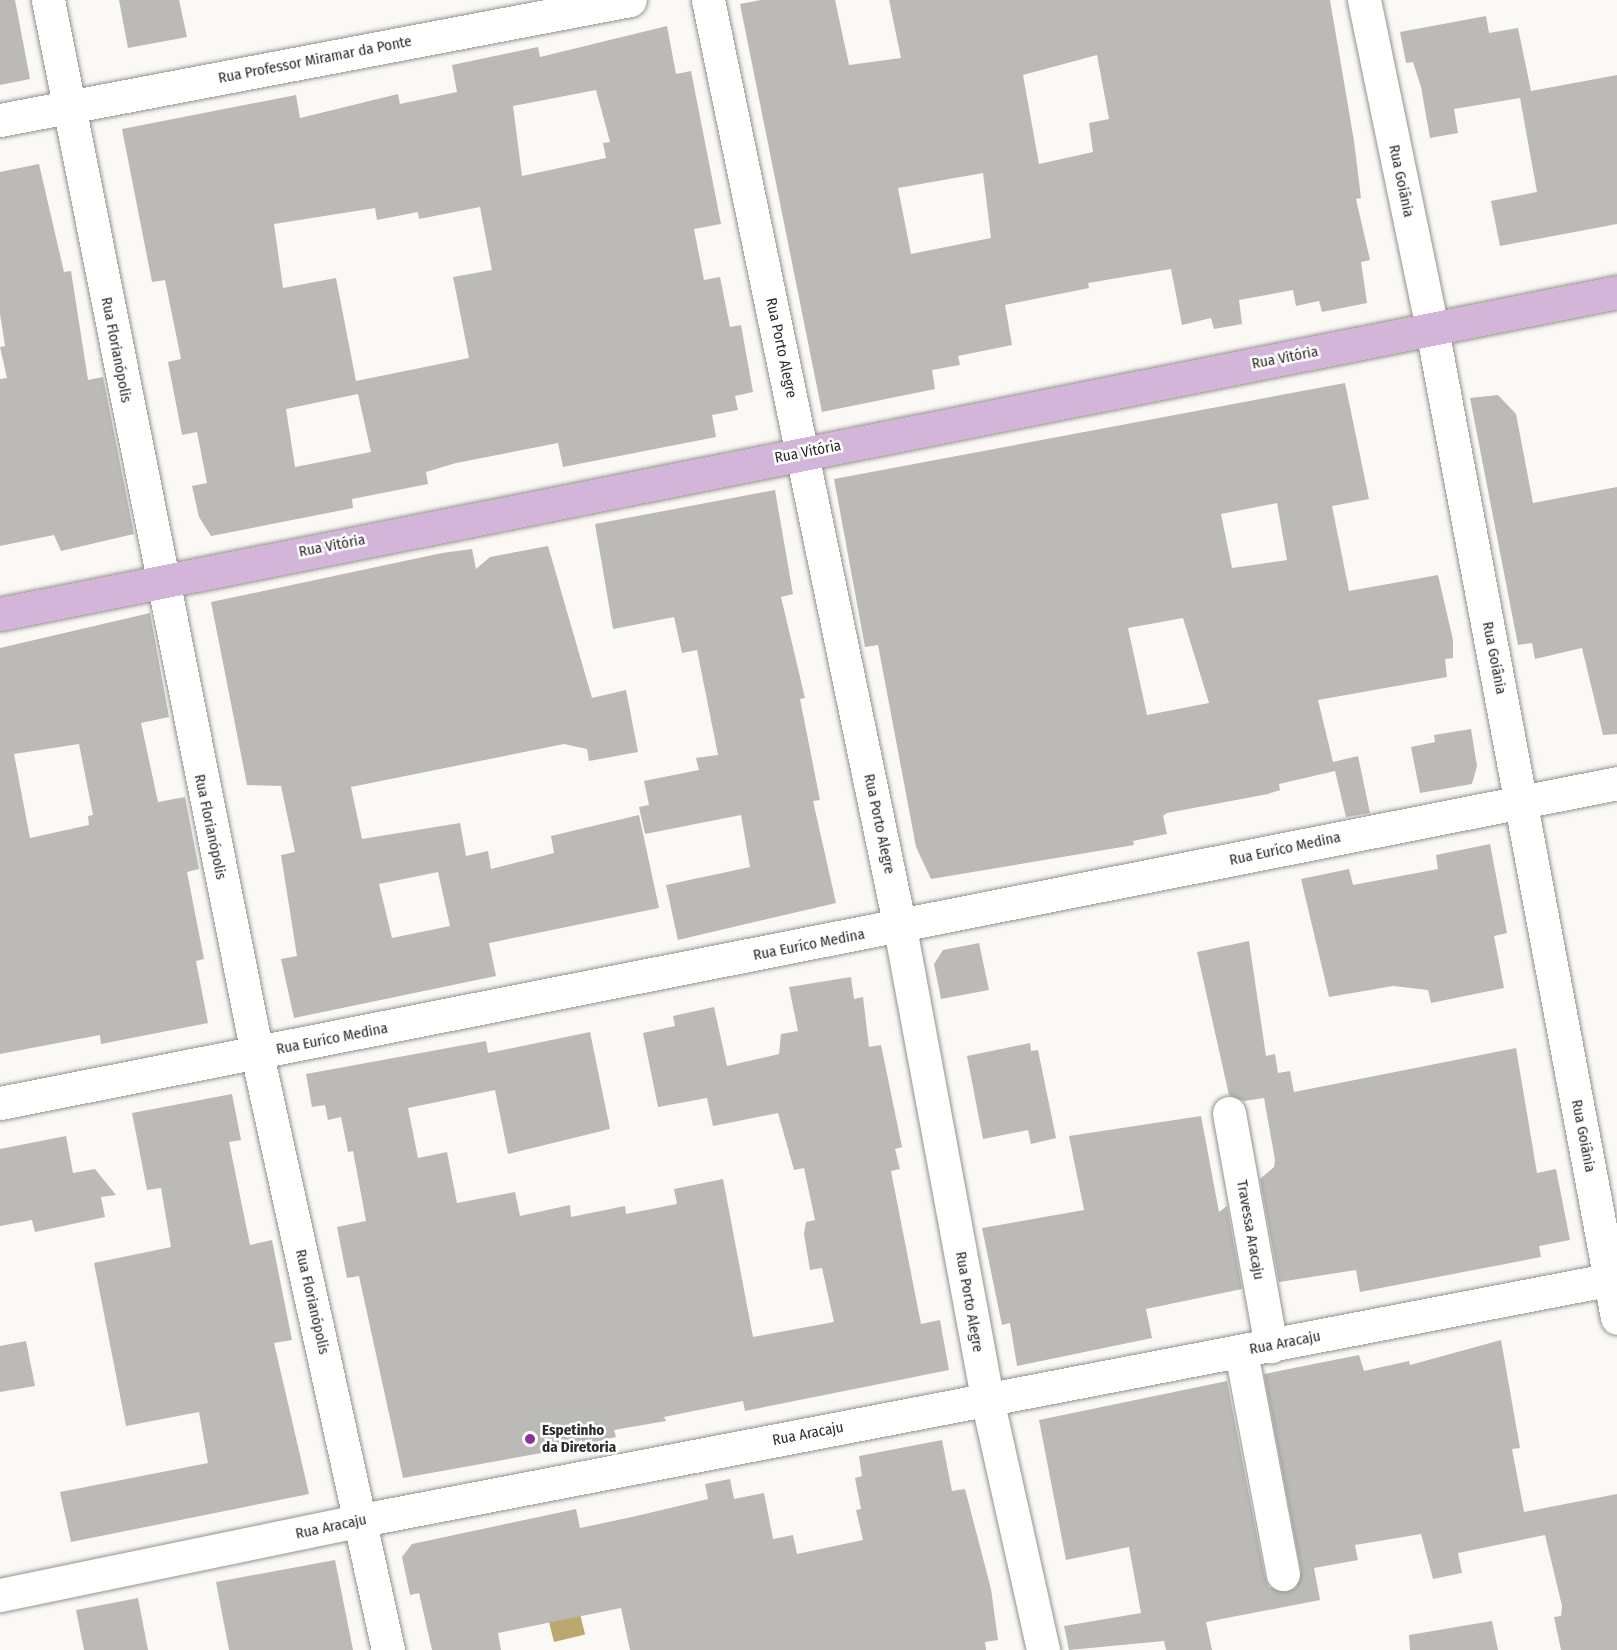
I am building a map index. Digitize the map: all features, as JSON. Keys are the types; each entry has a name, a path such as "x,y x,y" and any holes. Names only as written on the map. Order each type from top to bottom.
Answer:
{"main road":[{"name":"Rua Vitória","path":"0,614 160,580 1617,292"}],"street":[{"name":"Rua Florianópolis","path":"48,0 71,106 160,580 257,1054 362,1520 388,1650"},
{"name":"Rua Professor Miramar da Ponte","path":"0,120 630,0"},
{"name":"Rua Porto Alegre","path":"708,0 900,928 987,1399 1042,1650"},
{"name":"Rua Goiânia","path":"1364,0 1432,328 1520,801 1613,1279 1617,1318"},
{"name":"Rua Euríco Medina","path":"0,1103 900,928 1617,783"},
{"name":"Travessa Aracaju","path":"1229,1113 1283,1574"},
{"name":"Rua Aracaju","path":"0,1595 362,1520 1613,1279"}],"shaded area":[{"path":"580,1614 585,1634 554,1642 549,1622"}],"building":[{"path":"0,0 15,0 30,79 0,85"},
{"path":"119,0 179,0 187,37 128,48"},
{"path":"761,0 835,0 849,65 901,58 889,0 1330,0 1354,141 1361,198 1356,199 1370,260 1361,262 1367,303 1322,312 1319,301 1296,306 1293,290 1239,300 1242,324 1214,329 1211,318 1182,325 1171,269 1088,283 1089,288 1005,305 1012,345 958,356 960,365 932,370 935,389 822,412 740,4","holes":["1097,55 1109,119 1089,123 1093,152 1039,164 1023,75","983,173 991,238 911,254 898,188"]},
{"path":"1486,16 1489,33 1518,28 1531,91 1617,75 1617,224 1500,246 1491,201 1537,192 1520,98 1454,109 1458,133 1430,138 1421,87 1413,62 1406,63 1400,32"},
{"path":"667,26 676,74 691,71 721,224 694,229 704,280 720,277 730,327 741,325 753,392 735,396 738,410 712,415 716,437 563,467 558,443 456,463 426,472 428,484 352,499 353,508 211,536 199,517 192,486 207,483 197,432 182,435 168,362 181,359 165,280 152,282 122,129 296,95 300,118 398,94 400,104 457,92 452,65 538,47 540,57","holes":["596,90 610,142 603,143 606,158 522,176 513,106","480,207 492,270 453,277 469,358 356,381 336,278 283,288 274,224 375,208 377,220 418,212 419,219","358,394 371,452 295,467 286,409"]},
{"path":"39,164 64,272 71,271 88,380 103,377 134,534 61,551 54,535 0,546 0,379 7,378 0,347 5,346 0,314 0,172"},
{"path":"1345,383 1369,499 1332,506 1349,591 1438,575 1453,640 1453,658 1445,659 1447,677 1318,700 1333,762 1358,756 1370,813 1346,817 1335,771 1279,784 1280,790 1268,794 1167,813 1163,816 1167,834 1133,841 1134,845 931,879 916,847 878,645 865,647 834,479","holes":["1277,503 1287,560 1232,568 1221,514","1183,618 1209,703 1147,715 1128,628"]},
{"path":"1498,395 1516,414 1533,503 1617,487 1617,734 1603,735 1582,648 1535,659 1532,643 1518,645 1470,398"},
{"path":"775,490 793,594 781,597 805,698 800,699 820,800 813,801 836,903 678,940 666,885 750,867 741,815 645,834 639,807 649,805 644,781 699,770 696,758 718,755 697,650 682,653 674,617 613,629 595,524"},
{"path":"548,546 592,698 626,690 638,752 589,761 587,749 564,744 351,787 362,839 460,823 466,856 488,851 491,869 554,853 551,836 639,815 659,908 489,943 496,976 294,1018 281,959 297,956 281,855 295,852 281,786 247,785 211,602 442,553 472,549 476,569 490,557","holes":["438,872 450,926 392,938 379,884"]},
{"path":"150,613 169,717 141,723 158,802 185,797 199,869 187,872 204,959 196,961 208,1023 101,1044 100,1035 0,1054 0,648","holes":["79,744 93,815 88,816 89,825 30,838 14,754"]},
{"path":"1471,729 1477,766 1472,784 1420,793 1411,747 1435,742 1434,735"},
{"path":"1490,844 1507,933 1494,936 1504,988 1431,1003 1428,990 1393,986 1329,997 1301,879 1349,869 1353,885 1438,869 1436,855"},
{"path":"1249,941 1266,1056 1275,1054 1278,1073 1290,1071 1294,1092 1516,1048 1537,1173 1556,1169 1570,1240 1539,1246 1541,1257 1360,1292 1356,1270 1279,1282 1260,1179 1274,1167 1275,1160 1264,1098 1244,1101 1229,1095 1197,952"},
{"path":"979,943 989,990 941,999 934,964 943,950"},
{"path":"851,977 854,999 863,997 869,1047 881,1045 902,1147 895,1149 900,1169 891,1171 921,1324 940,1320 949,1370 745,1411 743,1401 664,1417 666,1421 614,1430 616,1437 564,1449 403,1478 359,1276 347,1278 337,1227 366,1221 353,1151 348,1152 341,1117 328,1120 325,1105 312,1107 306,1074 486,1041 488,1053 590,1032 610,1129 508,1154 495,1090 408,1108 418,1158 447,1152 457,1203 515,1192 520,1216 570,1205 571,1217 625,1206 626,1214 677,1204 674,1189 723,1179 753,1337 834,1322 822,1268 810,1270 804,1234 806,1222 815,1220 804,1168 794,1170 778,1113 713,1126 707,1098 658,1107 643,1033 675,1026 673,1016 714,1007 727,1066 779,1054 781,1034 798,1031 789,987"},
{"path":"1030,1043 1031,1051 1038,1050 1056,1138 1031,1144 1028,1130 983,1139 967,1056"},
{"path":"232,1094 241,1140 229,1142 250,1245 272,1240 292,1340 274,1343 309,1494 71,1542 60,1492 208,1463 199,1412 126,1426 94,1263 171,1247 161,1188 147,1190 132,1113"},
{"path":"1201,1116 1219,1212 1227,1206 1242,1289 1146,1309 1152,1338 1017,1366 1010,1323 1002,1325 982,1228 1084,1210 1069,1136"},
{"path":"66,1136 73,1173 95,1169 116,1195 101,1197 105,1217 35,1232 32,1220 0,1226 0,1149"},
{"path":"1501,1340 1520,1448 1512,1449 1524,1512 1617,1494 1617,1650 1561,1650 1554,1617 1561,1616 1562,1606 1545,1535 1458,1553 1462,1573 1433,1579 1421,1534 1355,1545 1358,1560 1314,1568 1320,1600 1206,1622 1212,1650 1166,1650 1164,1641 1069,1650 1064,1626 1141,1613 1129,1547 1066,1560 1039,1420 1227,1381 1265,1577 1269,1587 1286,1592 1296,1588 1301,1571 1264,1374 1359,1355 1364,1371 1409,1361 1410,1365"},
{"path":"26,1341 35,1386 0,1392 0,1346"},
{"path":"942,1440 952,1491 965,1489 991,1589 998,1640 985,1642 986,1650 630,1650 621,1608 498,1633 501,1650 432,1650 419,1593 410,1595 402,1557 412,1544 576,1509 580,1528 708,1499 705,1484 730,1479 734,1499 764,1493 773,1539 793,1535 797,1554 863,1540 856,1510 861,1509 855,1478 862,1476 859,1456"},
{"path":"335,1560 353,1650 229,1650 216,1582"},
{"path":"138,1598 148,1650 84,1650 76,1610"},
{"path":"1492,1621 1498,1650 1410,1650 1409,1635"}],"place":[{"name":"Espetinho da Diretoria","path":"530,1439"}]}
